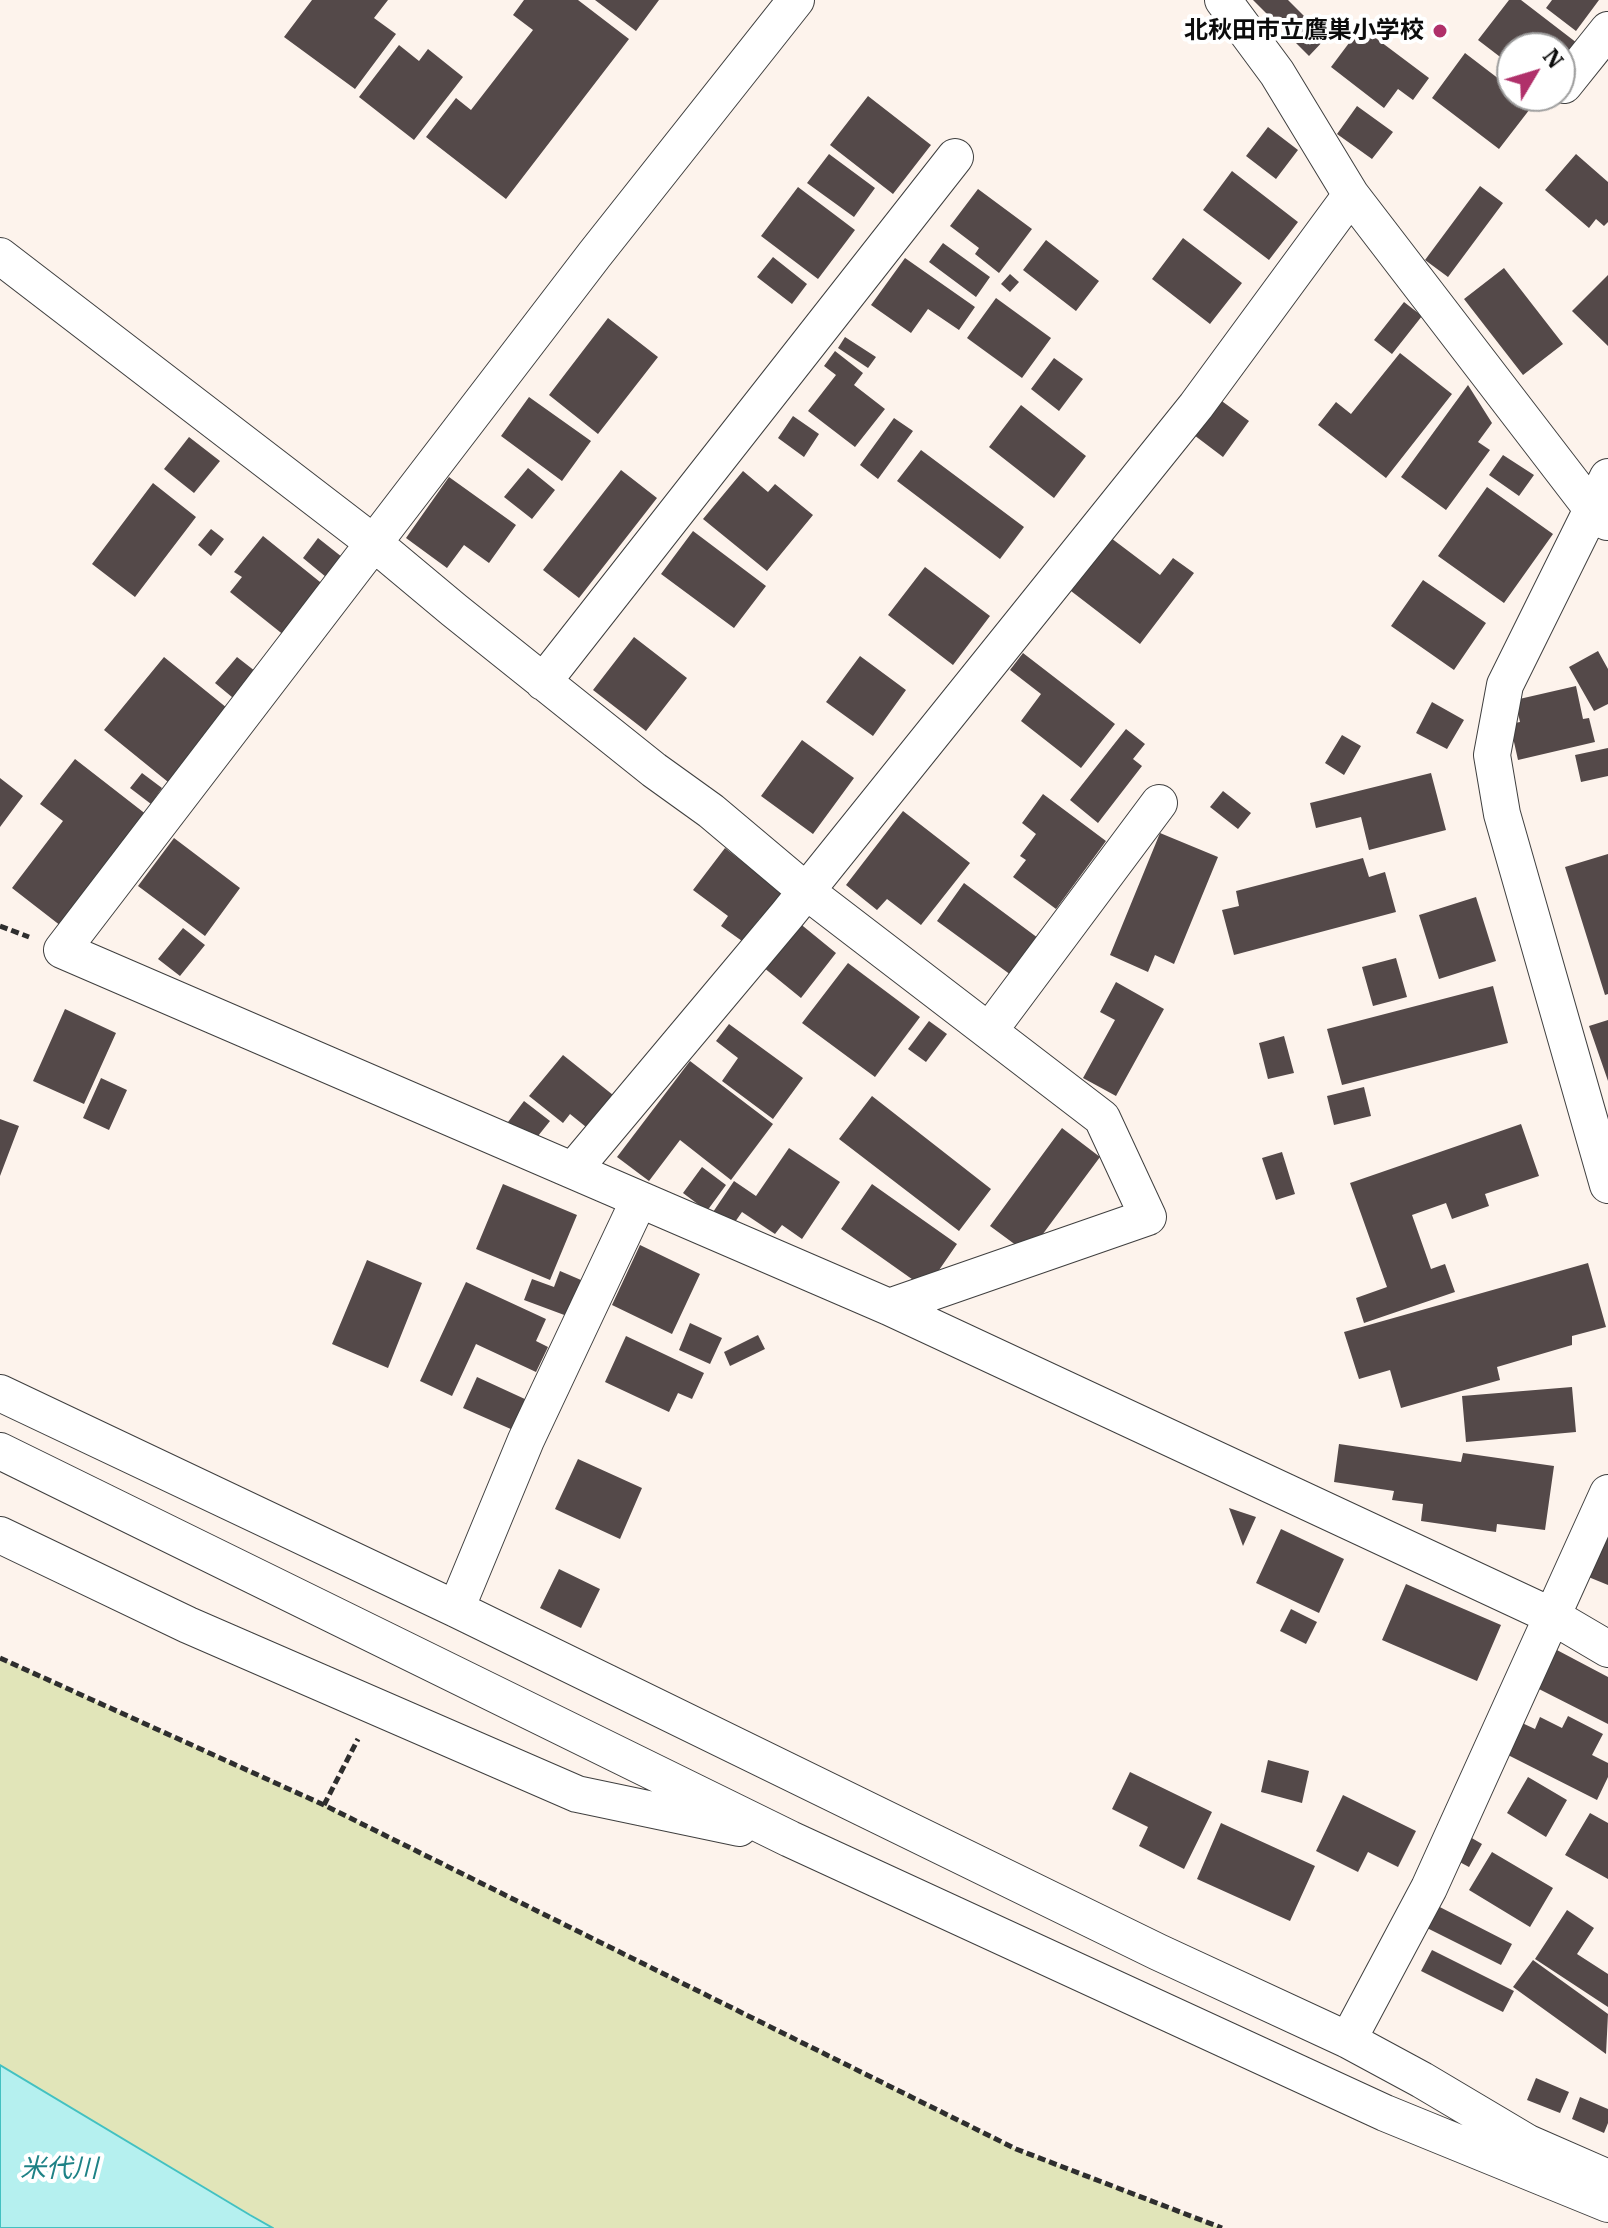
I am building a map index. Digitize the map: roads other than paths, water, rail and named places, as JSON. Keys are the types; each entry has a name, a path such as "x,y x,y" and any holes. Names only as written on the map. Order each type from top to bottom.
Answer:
{"street":[{"path":"796,0 595,254 62,950 889,1307 1552,1616 1608,1649"},
{"path":"1223,0 1277,73 1351,195 1600,516"},
{"path":"1576,70 1608,30"},
{"path":"543,682 955,157"},
{"path":"574,1169 806,891 1196,406 1351,195"},
{"path":"0,256 375,544 543,682 711,811 806,891 1102,1118 1148,1217 889,1307"},
{"path":"1608,477 1600,516 1538,613 1505,685 1492,755 1502,814 1608,1185"},
{"path":"989,1031 1159,803"},
{"path":"456,1609 526,1440 639,1200"},
{"path":"0,1393 456,1609 1144,1945 1348,2040 1528,2143 1608,2178"},
{"path":"0,1451 790,1839 1385,2113 1608,2204"},
{"path":"1348,2040 1429,1888 1608,1493"},
{"path":"0,1535 188,1625 577,1794 790,1839"}],"water":[{"name":"米代川","path":"0,2065 250,2215 273,2228 0,2228"}],"place":[{"name":"北秋田市立鷹巣小学校","path":"1440,31"}]}
